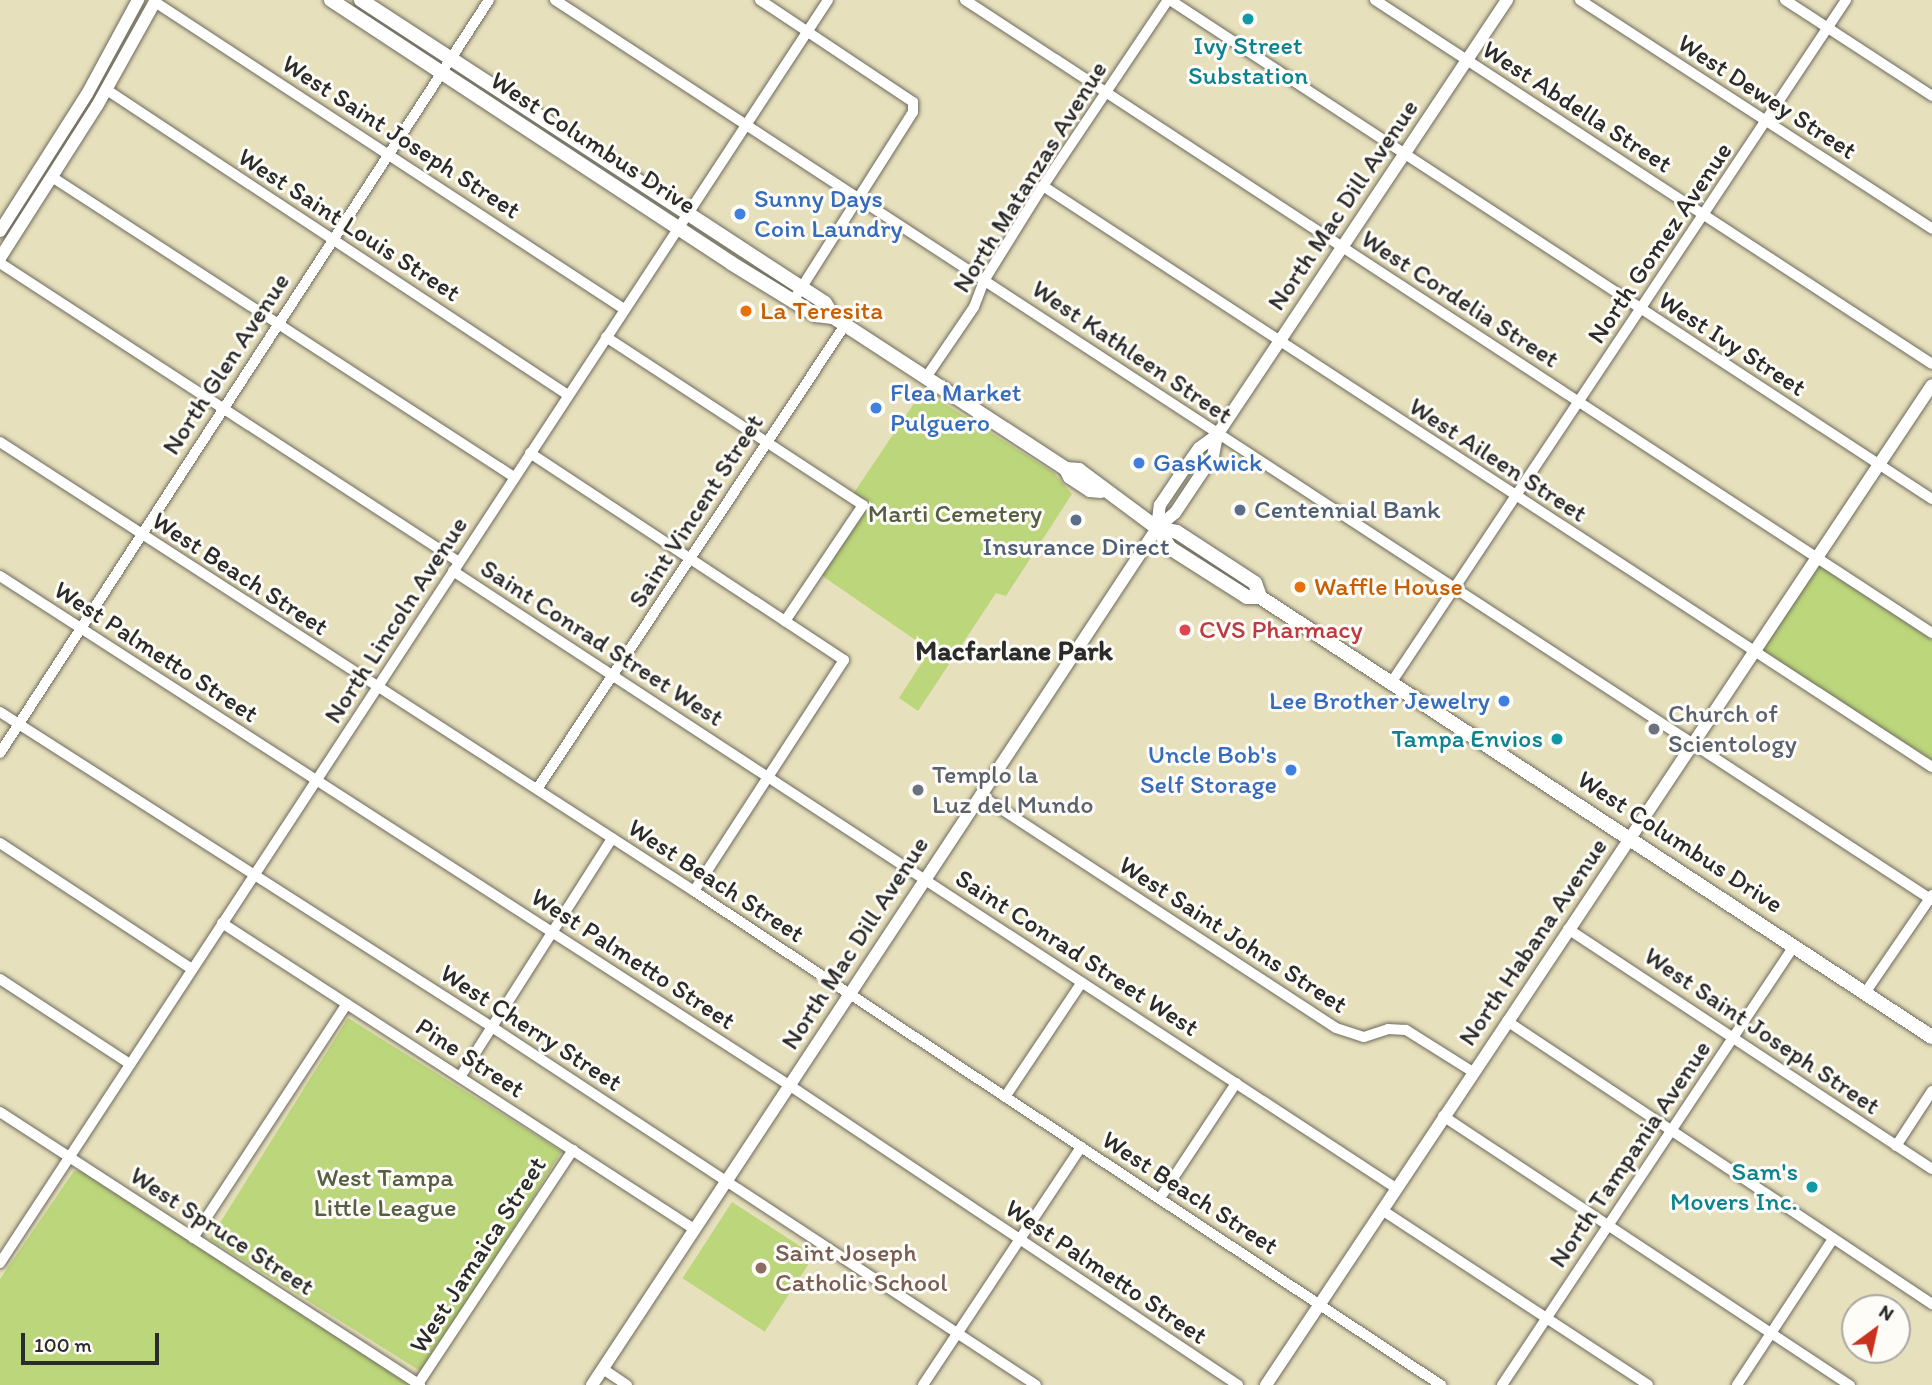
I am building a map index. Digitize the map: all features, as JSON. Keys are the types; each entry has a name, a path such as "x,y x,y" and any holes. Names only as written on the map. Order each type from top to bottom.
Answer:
{"main road":[{"name":"West Columbus Drive","path":"331,0 445,67 680,222 797,294 817,315 839,321 1066,468 1079,470 1101,491 1157,528 1170,548 1247,597 1260,597 1932,1037"},
{"name":"West Columbus Drive","path":"361,0 445,67"}],"street":[{"path":"52,177 51,158 138,0"},
{"name":"North Glen Avenue","path":"0,754 489,0"},
{"name":"West Kathleen Street","path":"555,0 744,125 860,196 1454,590 1931,898"},
{"path":"760,0 914,102 913,112 797,294"},
{"name":"North Lincoln Avenue","path":"0,1263 4,1250 70,1157 680,222 828,0"},
{"name":"West Cordelia Street","path":"965,0 1932,633"},
{"name":"North Matanzas Avenue","path":"927,376 974,307 985,279 1043,186 1169,0"},
{"name":"West Ivy Street","path":"1169,0 1932,499"},
{"name":"West Abdella Street","path":"1375,0 1932,364"},
{"name":"North Mac Dill Avenue","path":"592,1385 1157,528 1167,496 1199,448 1217,435 1507,0"},
{"name":"West Dewey Street","path":"1580,0 1932,229"},
{"path":"1785,0 1932,96"},
{"name":"North Gomez Avenue","path":"1391,683 1846,0"},
{"path":"14,236 107,90 155,1"},
{"name":"West Saint Joseph Street","path":"155,1 624,309"},
{"name":"West Saint Louis Street","path":"107,90 569,395"},
{"path":"0,231 87,94"},
{"path":"0,261 38,187 38,170"},
{"path":"52,177 514,478"},
{"name":"West Aileen Street","path":"1043,186 1932,766"},
{"name":"Saint Conrad Street West","path":"0,261 614,675 1396,1188"},
{"name":"Saint Vincent Street","path":"537,789 766,442 839,321"},
{"path":"606,337 863,505 785,621"},
{"name":"North Habana Avenue","path":"1266,1385 1932,385"},
{"name":"West Beach Street","path":"0,442 376,688 694,891 1441,1385"},
{"path":"530,453 844,660 694,891"},
{"name":"West Palmetto Street","path":"0,576 789,1086 1238,1385"},
{"name":"West Cherry Street","path":"0,712 492,1027 1036,1385"},
{"name":"West Saint Johns Street","path":"979,795 1336,1028 1364,1037 1388,1029 1406,1030 1472,1072"},
{"path":"460,1077 612,838"},
{"path":"0,843 192,969"},
{"path":"1865,993 1931,898"},
{"name":"Pine Street","path":"222,923 694,1229"},
{"name":"West Saint Joseph Street","path":"1568,929 1932,1169"},
{"name":"North Tampania Avenue","path":"1502,1385 1794,946"},
{"path":"0,979 130,1064"},
{"path":"1005,1097 1082,982"},
{"path":"193,1238 347,1004"},
{"path":"1507,1021 1932,1304"},
{"path":"1160,1198 1236,1083"},
{"path":"1896,1146 1932,1091"},
{"name":"West Spruce Street","path":"0,1112 419,1384"},
{"path":"1443,1116 1850,1385"},
{"path":"923,1385 1082,1147"},
{"name":"West Jamaica Street","path":"419,1384 573,1150"},
{"path":"1381,1210 1648,1385"},
{"path":"1737,1385 1833,1239"},
{"path":"603,1369 627,1385"}],"green space":[{"name":"Marti Cemetery","path":"923,390 1053,472 1072,494 1006,596 996,593 918,711 899,698 930,650 821,575 868,504 853,494"},
{"path":"1818,565 1932,640 1932,760 1761,650"},
{"name":"West Tampa Little League","path":"348,1018 562,1152 423,1373 210,1239"},
{"path":"74,1171 81,1171 411,1385 0,1385 0,1279"},
{"path":"732,1202 814,1255 765,1332 682,1278"}],"place":[{"name":"Ivy Street Substation","path":"1248,19"},
{"name":"Sunny Days Coin Laundry","path":"740,214"},
{"name":"La Teresita","path":"746,311"},
{"name":"Flea Market Pulguero","path":"876,408"},
{"name":"GasKwick","path":"1139,463"},
{"name":"Centennial Bank","path":"1240,510"},
{"name":"Insurance Direct","path":"1076,520"},
{"name":"Waffle House","path":"1300,587"},
{"name":"CVS Pharmacy","path":"1185,630"},
{"name":"Lee Brother Jewelry","path":"1504,701"},
{"name":"Church of Scientology","path":"1654,729"},
{"name":"Tampa Envios","path":"1557,739"},
{"name":"Uncle Bob's Self Storage","path":"1291,770"},
{"name":"Templo la Luz del Mundo","path":"918,790"},
{"name":"Sam's Movers Inc.","path":"1812,1187"},
{"name":"Saint Joseph Catholic School","path":"761,1268"}],"district":[{"name":"Macfarlane Park","path":"1014,650"}]}
